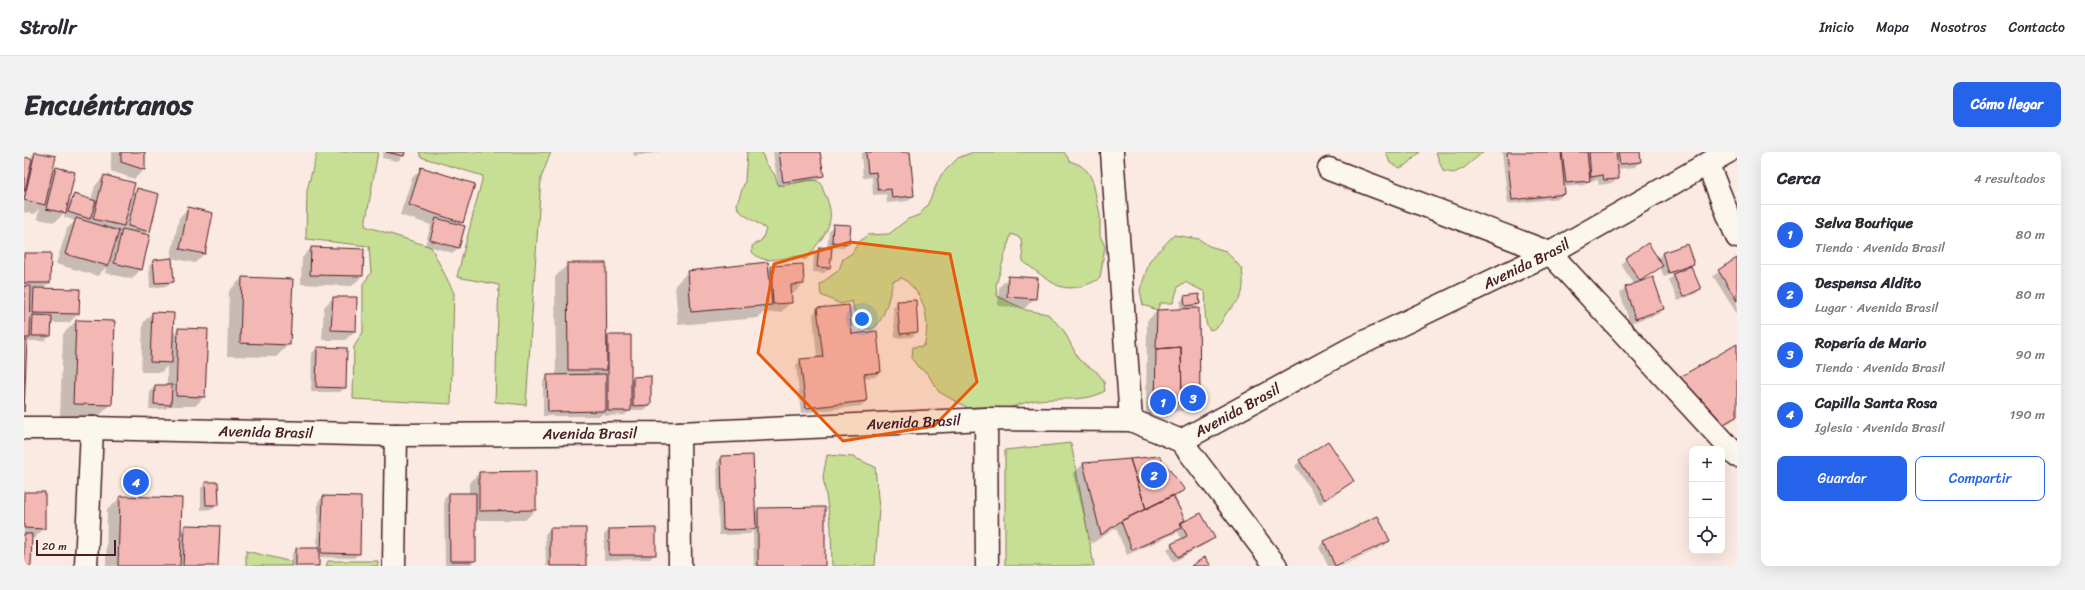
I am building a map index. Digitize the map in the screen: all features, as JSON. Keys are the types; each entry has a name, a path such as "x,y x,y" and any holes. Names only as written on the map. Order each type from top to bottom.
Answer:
{"street":[{"path":"1112,152 1132,420"},
{"path":"1722,156 1737,236"},
{"name":"Avenida Brasil","path":"24,428 92,428 396,435 679,433 986,419 1132,420 1181,441 1352,348 1550,253 1722,156"},
{"path":"1328,169 1550,253 1737,456"},
{"path":"986,419 987,566"},
{"path":"86,566 92,428"},
{"path":"679,433 680,566"},
{"path":"394,566 396,435"},
{"path":"1181,441 1276,566"}],"highlighted area":[{"path":"850,242 950,254 977,382 934,426 843,441 758,353 774,264"}],"green space":[{"path":"317,152 378,152 365,226 431,247 454,293 451,404 353,399 354,347 363,332 363,284 371,273 369,246 306,239 307,190"},
{"path":"419,152 551,152 541,178 526,405 495,402 499,285 457,277 483,176 421,157"},
{"path":"747,152 762,152 765,162 775,175 778,185 787,185 809,180 813,180 821,184 829,206 830,220 826,232 806,259 804,260 799,256 768,260 762,259 752,252 752,246 762,240 766,229 738,209 737,204 745,181"},
{"path":"973,152 1064,152 1070,161 1080,165 1088,172 1093,182 1100,215 1100,236 1105,246 1100,278 1086,285 1075,288 1059,286 1041,275 1023,261 1021,238 1011,234 996,285 997,296 1026,310 1048,314 1064,331 1079,360 1097,372 1104,381 1105,391 1097,395 1079,399 1041,400 1002,409 981,407 968,408 939,392 927,373 918,367 912,359 913,347 924,346 927,327 921,300 910,284 902,278 893,281 880,322 871,329 861,329 856,319 852,301 841,304 821,295 820,284 839,270 843,259 852,253 858,243 867,235 889,234 908,219 919,215 927,206 941,175 958,158"},
{"path":"1386,152 1420,152 1409,163 1400,168 1390,163"},
{"path":"1436,152 1483,152 1464,168 1454,173 1443,171"},
{"path":"1174,235 1199,239 1209,246 1226,251 1242,269 1242,294 1216,328 1210,330 1206,323 1205,292 1185,282 1178,287 1173,303 1160,303 1157,310 1143,305 1140,290 1150,260"},
{"path":"1071,443 1094,566 1005,566 1005,450"},
{"path":"827,455 853,457 875,467 879,508 875,566 832,566 831,527 823,477"},
{"path":"246,551 292,562 292,566 246,566"},
{"path":"328,561 378,561 378,566 326,566"}],"building":[{"path":"35,152 56,156 45,205 24,200"},
{"path":"121,152 145,152 145,170 121,162"},
{"path":"386,152 405,152 404,156"},
{"path":"779,152 820,152 824,176 783,182"},
{"path":"866,152 910,152 914,196 892,198 891,189 878,190 876,172 868,173"},
{"path":"1507,152 1561,152 1565,194 1512,200"},
{"path":"1562,152 1587,152 1590,181 1566,183"},
{"path":"1589,152 1616,152 1619,179 1604,180 1603,175 1591,177"},
{"path":"1618,152 1640,152 1641,162 1620,164"},
{"path":"24,157 32,159 25,191 24,191"},
{"path":"56,167 75,172 66,213 46,209"},
{"path":"421,167 475,184 463,223 409,205"},
{"path":"104,175 135,183 124,226 93,219"},
{"path":"137,188 159,194 150,232 128,226"},
{"path":"74,194 96,201 90,219 68,212"},
{"path":"188,207 213,213 205,254 180,249"},
{"path":"76,218 119,231 108,266 65,254"},
{"path":"436,218 465,226 459,248 430,240"},
{"path":"833,224 851,225 849,244 832,242"},
{"path":"122,229 150,235 142,270 114,263"},
{"path":"1648,243 1663,266 1640,281 1625,258"},
{"path":"1687,244 1694,264 1669,273 1662,253"},
{"path":"311,247 364,249 363,276 310,275"},
{"path":"819,247 832,248 830,268 817,267"},
{"path":"24,253 51,253 50,283 24,283"},
{"path":"172,258 174,282 155,283 153,260"},
{"path":"1737,258 1737,301 1718,270"},
{"path":"768,262 772,305 691,312 688,271"},
{"path":"567,263 606,263 607,370 568,370"},
{"path":"803,264 804,284 791,285 792,303 773,304 771,266"},
{"path":"1691,266 1701,289 1683,297 1673,274"},
{"path":"1008,276 1038,278 1036,299 1007,297"},
{"path":"242,277 293,279 290,345 240,343"},
{"path":"1653,277 1664,309 1635,319 1625,287"},
{"path":"24,286 31,286 30,338 24,338"},
{"path":"34,288 80,289 79,314 33,313"},
{"path":"1199,294 1200,304 1185,306 1184,296"},
{"path":"333,297 357,297 356,331 331,330"},
{"path":"916,300 918,332 900,334 897,301"},
{"path":"849,305 852,334 877,331 881,372 864,374 867,401 806,408 800,359 823,357 817,308"},
{"path":"1199,308 1200,400 1182,402 1181,347 1156,349 1157,310"},
{"path":"152,312 174,313 172,363 150,362"},
{"path":"33,315 52,316 51,336 32,336"},
{"path":"76,320 115,321 112,405 73,404"},
{"path":"178,328 208,329 205,397 176,396"},
{"path":"608,335 631,335 631,411 608,411"},
{"path":"24,340 27,340 24,412"},
{"path":"1737,344 1737,416 1724,424 1680,377"},
{"path":"317,347 347,348 346,388 316,387"},
{"path":"1181,347 1182,402 1155,406 1156,349"},
{"path":"606,374 606,411 548,412 547,375"},
{"path":"651,376 651,405 633,406 633,377"},
{"path":"155,385 172,385 171,405 154,404"},
{"path":"1328,441 1354,481 1325,500 1299,460"},
{"path":"753,455 756,529 723,530 721,456"},
{"path":"1159,456 1185,490 1146,509 1130,459"},
{"path":"1130,459 1146,509 1121,521 1101,535 1083,463"},
{"path":"536,471 536,510 479,511 479,472"},
{"path":"205,482 218,482 219,505 206,505"},
{"path":"24,492 45,492 45,529 24,528"},
{"path":"449,493 476,493 476,561 450,561"},
{"path":"1173,495 1185,520 1180,523 1182,528 1132,550 1121,521"},
{"path":"120,496 182,498 180,566 118,566"},
{"path":"323,496 361,497 360,554 321,553"},
{"path":"825,507 825,566 758,566 758,508"},
{"path":"1201,513 1215,538 1178,557 1171,544 1187,536 1181,523"},
{"path":"1378,516 1390,541 1335,566 1324,541"},
{"path":"185,525 220,526 218,566 183,566"},
{"path":"550,528 586,528 586,566 550,566"},
{"path":"656,528 656,555 609,555 609,529"},
{"path":"24,534 32,534 31,566 24,566"},
{"path":"296,548 319,548 319,566 296,566"},
{"path":"1205,557 1211,566 1191,566"}],"place":[{"name":"Ropería de Mario","path":"1193,398"},
{"name":"Selva Boutique","path":"1163,402"},
{"name":"Despensa Aldito","path":"1154,475"},
{"name":"Capilla Santa Rosa","path":"136,482"}]}
